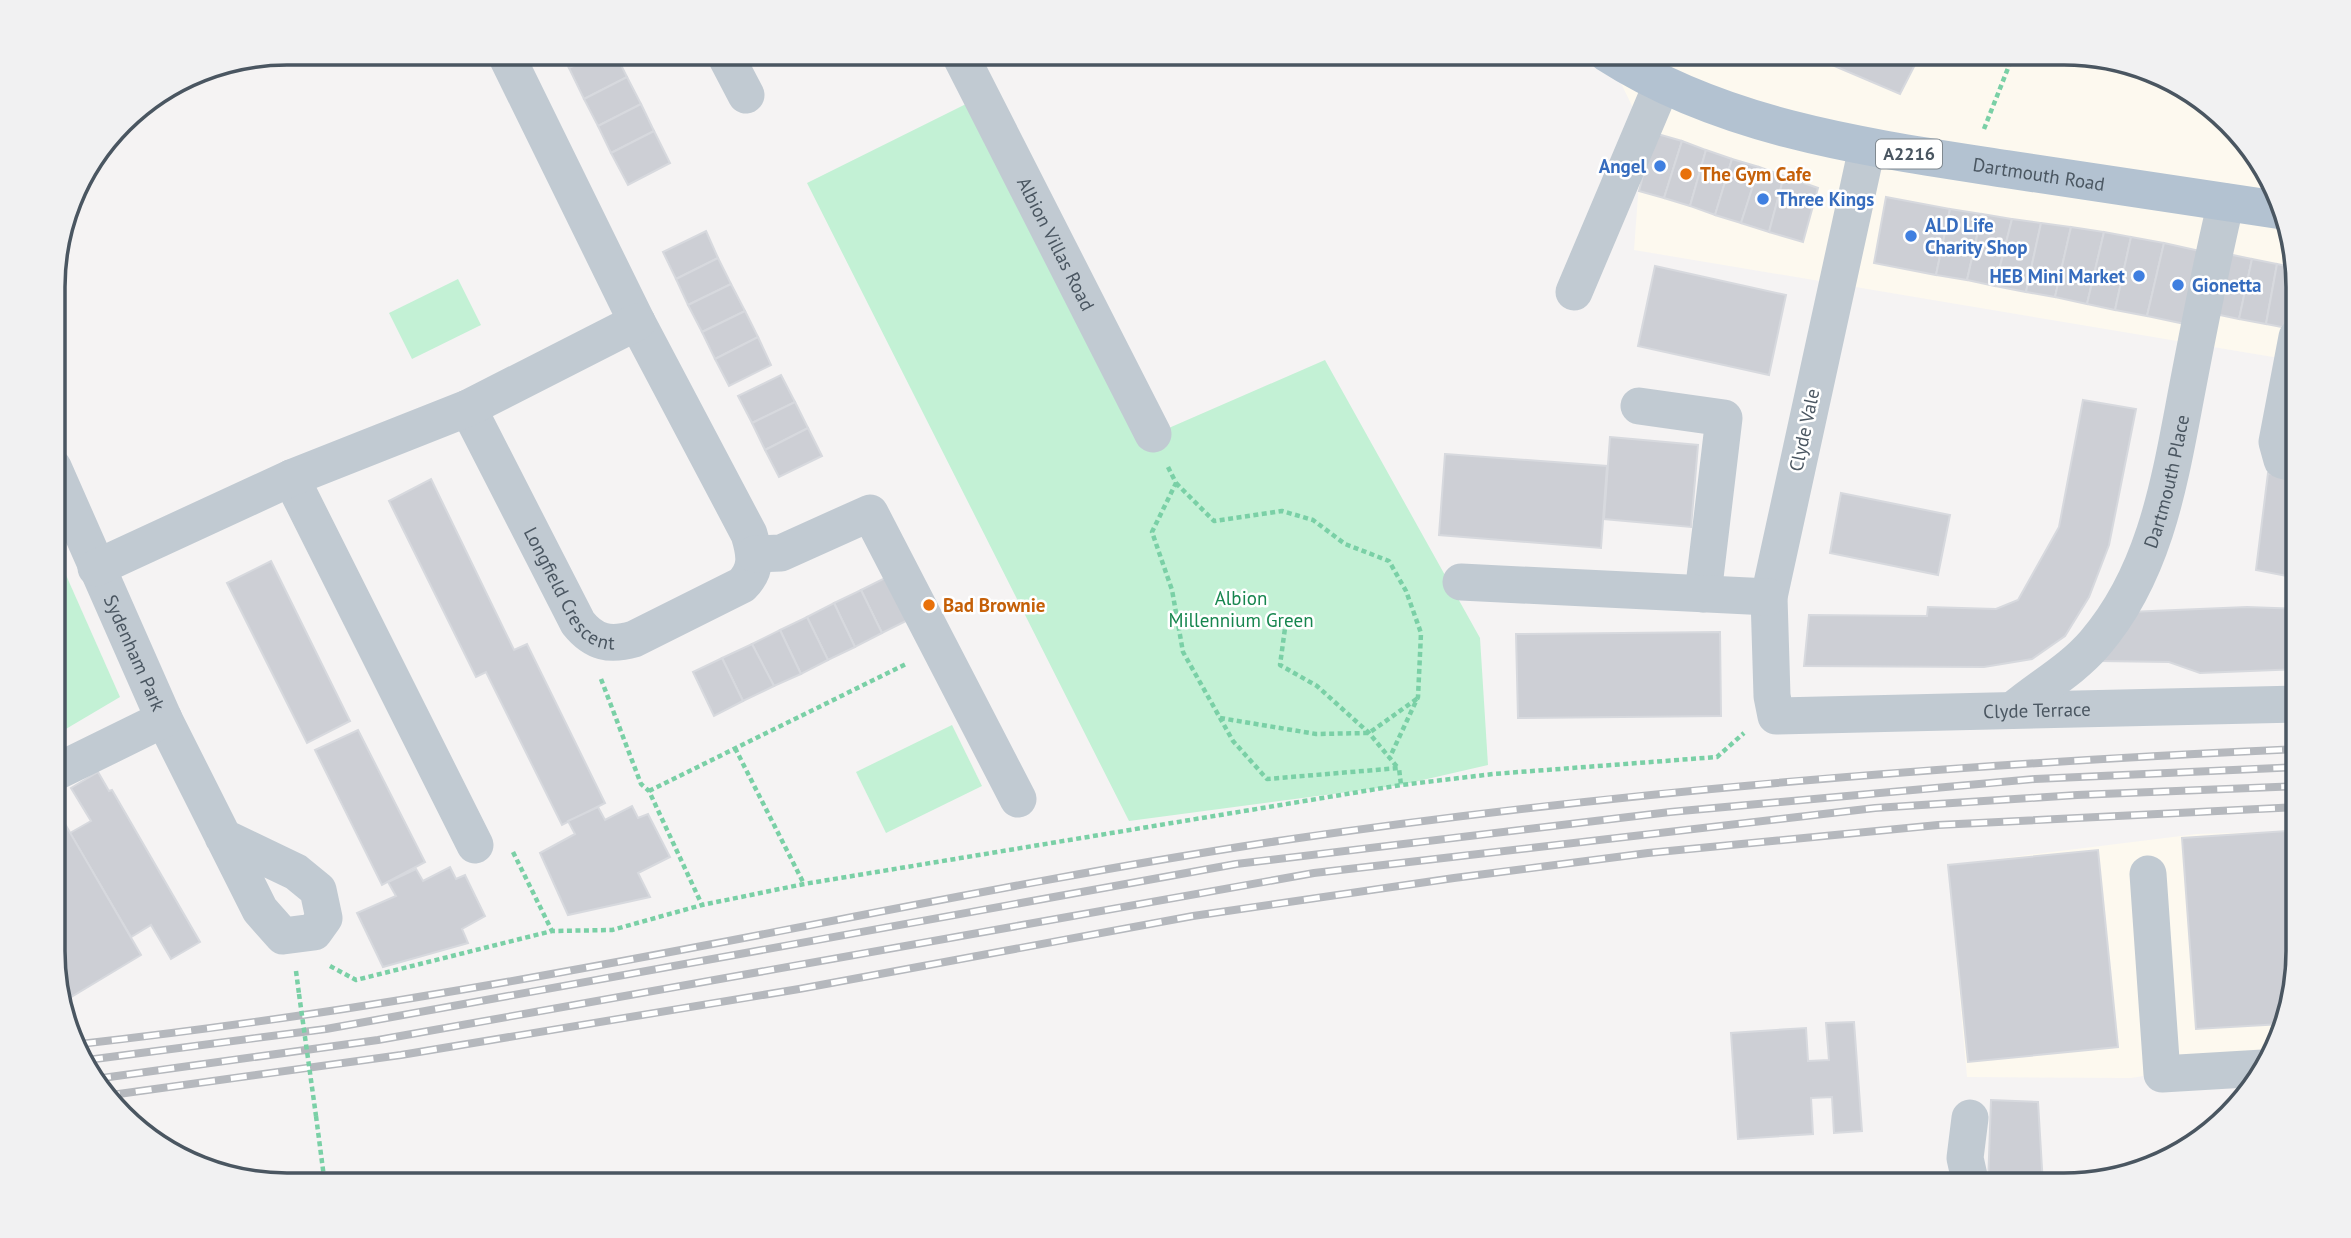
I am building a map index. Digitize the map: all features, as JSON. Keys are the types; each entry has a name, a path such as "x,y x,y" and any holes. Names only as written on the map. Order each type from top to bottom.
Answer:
{"main road":[{"name":"Dartmouth Road","path":"1629,65 1662,84 1716,107 1867,148 2272,209"}],"street":[{"path":"511,65 637,322 749,534 755,554 781,553 870,513 1018,799"},
{"path":"731,65 746,95"},
{"name":"Albion Villas Road","path":"966,65 1153,434"},
{"path":"1574,292 1662,84"},
{"name":"Clyde Vale","path":"1776,716 1772,696 1769,597 1867,148"},
{"name":"Dartmouth Place","path":"2013,710 2062,676 2096,642 2128,594 2151,548 2167,491 2213,254 2226,202"},
{"path":"96,568 291,478 468,408 637,322"},
{"path":"2286,395 2277,442 2282,460 2286,461"},
{"path":"1639,406 1724,418 1703,594"},
{"name":"Longfield Crescent","path":"468,408 578,623 596,640 619,643 634,639 743,586 753,574 755,554"},
{"path":"291,478 475,845"},
{"name":"Sydenham Park","path":"65,495 164,719 223,836"},
{"path":"1461,582 1769,597"},
{"name":"Clyde Terrace","path":"1776,716 2286,704"},
{"path":"65,768 164,719"},
{"path":"2148,874 2162,1074 2253,1069"},
{"path":"1968,1173 1965,1158 1969,1118"}],"path":[{"path":"1978,165 1986,119 2009,65"},
{"path":"1153,434 1176,483 1214,521 1282,511 1313,520 1345,544 1389,561 1406,591 1421,633 1418,697 1389,759"},
{"path":"1176,483 1152,532 1172,590 1183,652 1233,741 1267,779 1399,768"},
{"path":"1286,621 1280,665 1317,687 1369,733 1399,768 1401,785"},
{"path":"596,640 597,668 641,784 649,791 702,905"},
{"path":"649,791 938,647"},
{"path":"1220,719 1316,734 1369,733 1418,697"},
{"path":"324,962 356,981 552,931 612,930 702,905 804,884 1401,785 1493,774 1717,757 1766,714 1776,716"},
{"path":"734,748 804,884"},
{"path":"475,845 503,832 552,931"},
{"path":"299,994 323,1173"}],"shaded area":[{"path":"1612,65 2079,65 2136,77 2188,102 2211,120 2249,163 2263,188 2279,229 2284,258 2286,359 1634,250 1643,128"},
{"path":"2286,831 2284,980 2279,1009 2259,1057 2131,1078 1967,1077 1948,865 2197,834"}],"green space":[{"name":"Albion Millennium Green","path":"966,104 1139,441 1325,360 1480,638 1488,765 1401,785 1129,821 807,183"},
{"path":"458,279 481,325 412,359 389,313"},
{"path":"65,573 120,697 65,730"},
{"path":"952,725 982,786 886,833 856,772"}],"building":[{"path":"575,65 621,65 627,77 584,99 569,68"},
{"path":"1832,65 1915,65 1900,94"},
{"path":"627,77 641,104 598,126 584,99"},
{"path":"641,104 654,131 611,153 598,126"},
{"path":"654,131 670,163 628,185 611,153"},
{"name":"Angel","path":"1654,133 1682,141 1664,198 1639,191"},
{"name":"The Gym Cafe","path":"1682,141 1706,150 1690,206 1664,198"},
{"path":"1706,150 1732,159 1715,215 1690,206"},
{"path":"1732,159 1759,167 1741,223 1715,215"},
{"name":"Three Kings","path":"1759,167 1784,176 1769,232 1741,223"},
{"path":"1784,176 1818,188 1803,242 1769,232"},
{"name":"ALD Life Charity Shop","path":"1886,197 1950,209 1936,275 1874,263"},
{"path":"1950,209 1982,214 1967,280 1936,275"},
{"path":"1982,214 2012,219 1995,286 1967,280"},
{"path":"2012,219 2041,223 2026,292 1995,286"},
{"path":"2041,223 2071,227 2055,297 2026,292"},
{"path":"2071,227 2104,232 2087,304 2055,297"},
{"path":"706,231 718,258 676,279 663,252"},
{"path":"2104,232 2131,237 2115,310 2087,304"},
{"name":"HEB Mini Market","path":"2131,237 2164,243 2147,316 2115,310"},
{"name":"Gionetta","path":"2164,243 2213,254 2185,324 2147,316"},
{"path":"2228,254 2252,259 2239,319 2215,314"},
{"path":"718,258 731,284 688,305 676,279"},
{"path":"2252,259 2277,264 2266,324 2239,319"},
{"path":"2277,264 2285,266 2286,328 2266,324"},
{"path":"1655,266 1786,295 1769,375 1638,346"},
{"path":"731,284 745,311 702,332 688,305"},
{"path":"745,311 758,337 715,359 702,332"},
{"path":"758,337 771,365 729,386 715,359"},
{"path":"781,375 795,402 752,423 738,396"},
{"path":"2083,400 2136,409 2109,545 2089,597 2065,636 2032,659 1984,667 1804,666 1809,615 1927,616 1928,607 1996,609 2018,600 2059,527"},
{"path":"795,402 808,428 765,450 752,423"},
{"path":"808,428 822,456 779,477 765,450"},
{"path":"1610,437 1698,445 1691,527 1604,519"},
{"path":"1445,454 1607,466 1601,548 1439,535"},
{"path":"2268,473 2286,477 2286,576 2256,570"},
{"path":"431,479 514,650 527,644 605,803 562,825 486,672 476,677 389,501"},
{"path":"1841,493 1950,515 1938,575 1830,553"},
{"path":"271,561 350,721 307,743 227,583"},
{"path":"893,574 914,617 882,633 861,590"},
{"path":"861,590 882,633 855,647 834,603"},
{"path":"834,603 855,647 828,660 807,617"},
{"path":"2247,607 2286,609 2286,669 2200,673 2169,662 2101,661 2129,612"},
{"path":"807,617 828,660 801,674 780,630"},
{"path":"780,630 801,674 774,686 752,644"},
{"path":"1720,632 1721,716 1518,718 1516,634"},
{"path":"752,644 774,686 743,701 722,658"},
{"path":"722,658 743,701 714,716 693,672"},
{"path":"358,730 425,862 382,885 315,750"},
{"path":"98,772 109,791 112,790 200,942 171,959 151,925 131,937 70,833 91,821 71,788"},
{"path":"632,806 638,818 648,814 670,857 638,873 650,897 568,915 540,853 575,834 568,821 598,807 605,820"},
{"path":"65,824 141,955 71,997 65,952"},
{"path":"2286,831 2286,952 2279,1009 2273,1025 2196,1029 2182,838"},
{"path":"2098,850 2118,1047 1968,1062 1948,865"},
{"path":"450,867 456,879 465,875 485,916 462,929 468,943 383,967 357,913 396,896 388,882 416,869 423,881"},
{"path":"1854,1022 1862,1131 1834,1133 1832,1097 1811,1098 1813,1134 1738,1139 1731,1033 1806,1028 1808,1061 1829,1060 1826,1023"},
{"path":"1991,1100 2038,1102 2042,1173 1988,1173"}],"railway":[{"path":"85,1043 402,1000 1070,876 1405,823 1787,782 2042,763 2286,750"},
{"path":"93,1059 326,1029 1236,864 1670,812 2035,779 2286,768"},
{"path":"105,1078 378,1040 1314,873 1875,808 2077,795 2286,786"},
{"path":"117,1094 401,1055 799,989 1193,916 1454,878 1648,853 1938,825 2286,808"}],"place":[{"name":"Angel","path":"1660,166"},
{"name":"The Gym Cafe","path":"1686,174"},
{"name":"Three Kings","path":"1763,199"},
{"name":"ALD Life Charity Shop","path":"1911,236"},
{"name":"HEB Mini Market","path":"2139,276"},
{"name":"Gionetta","path":"2178,285"},
{"name":"Bad Brownie","path":"929,605"}]}
